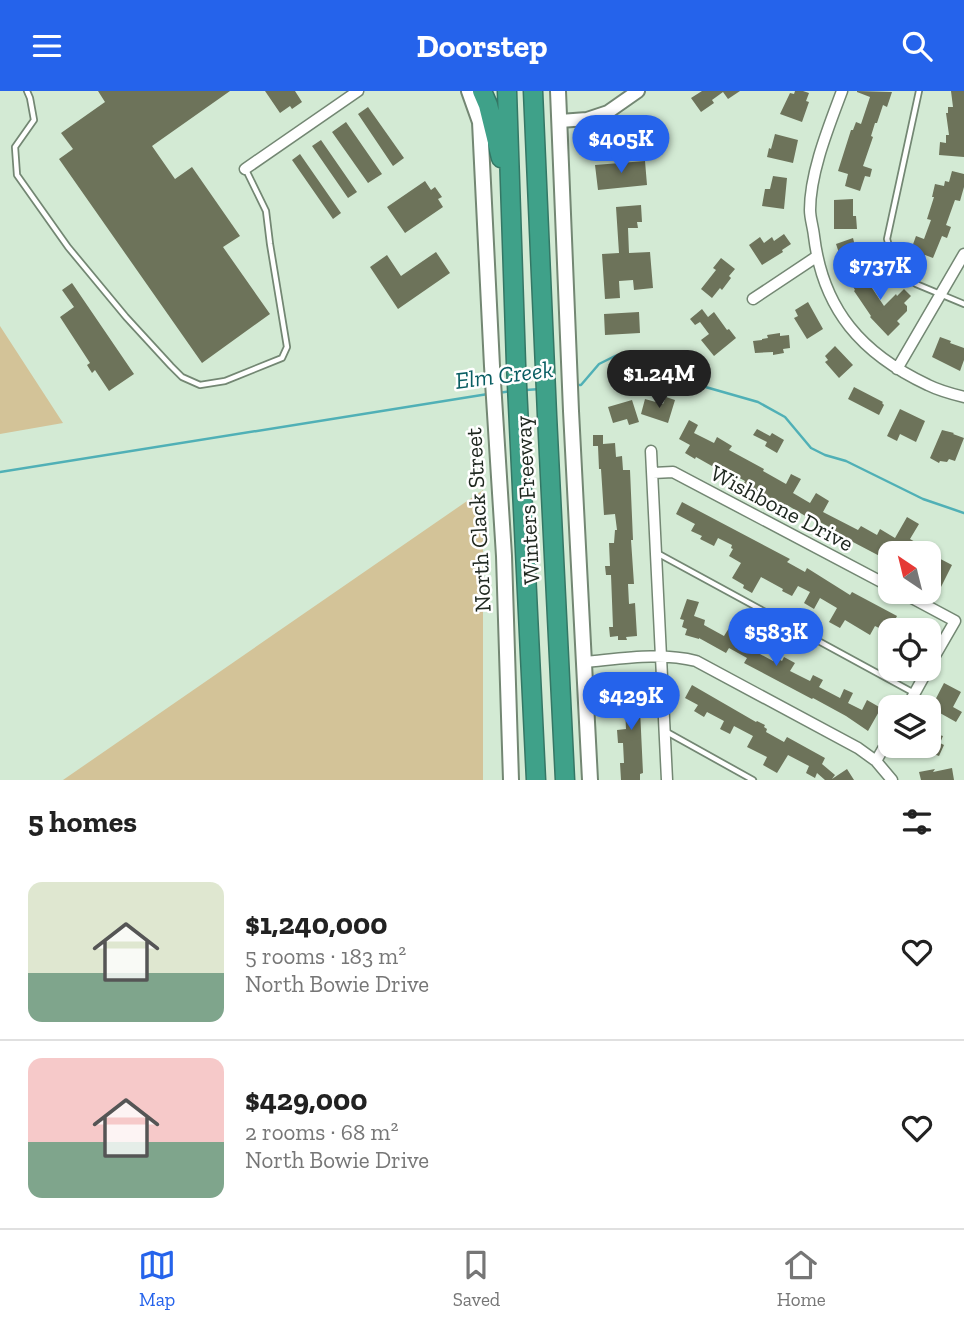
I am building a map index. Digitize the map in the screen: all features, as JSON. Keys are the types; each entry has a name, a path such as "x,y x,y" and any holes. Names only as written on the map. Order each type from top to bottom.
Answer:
{"highway":[{"path":"482,91 500,150 511,214"},
{"name":"Winters Freeway","path":"507,91 516,364 536,780"},
{"name":"Winters Freeway","path":"533,91 565,780"}],"main road":[{"name":"North Clack Street","path":"469,91 480,122 504,556 511,780"},
{"path":"558,91 590,780"}],"street":[{"path":"245,169 358,91"},
{"path":"560,121 587,119 608,112 638,91"},
{"path":"842,91 814,173 810,210 816,257 830,295 843,319 873,351 897,369 931,387 964,397"},
{"path":"897,369 964,254"},
{"path":"753,299 816,257"},
{"path":"651,451 667,780"},
{"name":"Wishbone Drive","path":"653,473 673,473 878,580"},
{"path":"926,604 959,620 941,648"},
{"path":"583,662 662,657 680,657 696,661 858,748 876,761 892,780"},
{"path":"914,693 921,681"},
{"path":"876,761 878,758"}],"lane":[{"path":"27,91 34,120 15,147 16,175 68,247 126,317 176,372 200,385 225,381 274,362 282,358 287,347 266,211 245,169"},
{"path":"919,91 887,239 896,270 916,284 964,303"},
{"path":"656,552 914,693"},
{"path":"665,731 753,780"}],"shaded area":[{"path":"0,326 63,423 0,434"},
{"path":"483,490 483,780 63,780"}],"building":[{"path":"98,91 230,91 152,146 175,179 192,167 240,236 223,247 270,314 202,363 59,159 73,149 61,133 105,102"},
{"path":"265,91 295,91 302,102 280,113"},
{"path":"702,91 740,91 728,99 723,92 701,112 691,98"},
{"path":"795,91 809,93 806,101 809,102 802,122 780,114 790,93 794,94"},
{"path":"857,91 892,92 887,107 883,105 875,123 863,166 872,169 870,177 865,176 860,191 845,186 848,174 838,171 851,130 856,122 861,124 870,97"},
{"path":"951,91 964,91 964,157 939,155 940,142 946,143 946,135 949,135 946,113 948,107 953,107"},
{"path":"368,107 404,158 393,166 358,114"},
{"path":"346,122 382,174 368,183 332,132"},
{"path":"775,134 798,140 793,163 767,157"},
{"path":"321,140 357,192 348,198 312,146"},
{"path":"300,154 341,213 333,219 292,160"},
{"path":"645,161 647,185 598,190 595,165"},
{"path":"952,171 964,174 964,187 960,201 955,200 946,225 951,227 947,238 942,236 933,258 925,255 920,270 910,267 912,259 908,258 916,236 924,239 931,220 927,219 935,184 944,186 945,181 949,182"},
{"path":"773,176 787,178 784,209 762,206 765,189 770,189"},
{"path":"425,181 431,190 435,187 442,197 438,199 443,207 405,233 387,207"},
{"path":"853,199 853,216 856,216 857,229 834,229 834,200"},
{"path":"641,205 642,222 637,222 638,228 628,228 629,253 650,252 653,288 634,290 633,280 619,281 620,298 605,299 602,254 619,253 616,207"},
{"path":"784,234 791,244 762,265 749,245 760,237 764,243 772,237 774,241"},
{"path":"853,238 855,246 859,245 862,254 866,252 869,263 845,271 836,244"},
{"path":"436,252 450,273 398,309 370,267 387,255 401,276"},
{"path":"721,258 735,269 722,290 720,288 712,298 701,289 716,270 713,268"},
{"path":"875,267 881,277 873,282 876,286 872,288 884,306 904,289 911,296 904,303 907,311 897,321 900,324 888,336 870,317 851,283"},
{"path":"72,283 134,374 109,391 95,370 92,373 87,365 90,363 60,317 74,307 62,290"},
{"path":"808,302 823,329 807,339 794,318 798,316 795,310"},
{"path":"702,309 708,317 714,312 736,338 714,356 701,340 709,334 700,322 695,325 690,319"},
{"path":"639,312 640,333 605,335 604,314"},
{"path":"780,333 780,336 789,335 790,348 783,349 784,353 755,353 753,341"},
{"path":"940,337 964,348 960,371 932,357"},
{"path":"835,346 853,365 839,378 825,362 828,360 825,356"},
{"path":"854,387 883,402 879,415 848,399"},
{"path":"666,397 675,400 668,423 641,414 645,399 663,404"},
{"path":"632,400 639,422 629,425 627,419 613,423 608,407"},
{"path":"900,409 925,421 916,442 900,434 897,441 887,436"},
{"path":"689,420 698,425 694,433 714,443 717,437 732,446 729,450 786,484 791,474 801,479 793,493 810,503 816,493 829,501 823,512 858,530 861,526 877,535 880,529 895,538 907,517 919,524 910,539 914,541 878,541 878,555 759,492 728,472 726,474 696,457 695,459 685,453 690,445 679,439"},
{"path":"757,429 784,440 777,453 765,446 767,442 753,435"},
{"path":"942,430 964,438 955,461 949,459 939,463 930,458"},
{"path":"593,435 603,435 603,444 615,443 616,457 622,456 623,470 630,470 634,584 628,584 629,604 635,603 637,636 626,637 627,640 618,640 618,636 610,637 609,627 613,627 611,575 606,575 605,566 610,566 609,543 614,543 617,530 615,514 604,515 598,446 593,446"},
{"path":"682,502 790,559 787,562 805,572 807,568 850,595 852,592 897,616 878,618 878,628 875,626 870,635 845,620 840,628 829,622 837,608 820,598 814,609 804,603 810,592 798,586 792,596 761,577 752,593 732,578 741,563 729,556 732,545 718,538 714,546 700,539 702,536 691,531 695,524 676,514"},
{"path":"942,560 952,565 942,585"},
{"path":"687,599 699,602 694,616 705,620 704,625 724,636 729,628 764,647 760,654 773,661 775,657 782,661 784,657 795,663 790,671 810,681 813,675 823,680 819,687 840,698 844,689 853,693 848,703 862,710 867,700 878,706 878,713 868,731 846,716 744,663 747,658 729,648 726,653 699,638 685,635 687,629 682,627 684,620 680,619"},
{"path":"637,682 643,773 640,774 640,780 621,780 623,743 618,743 617,730 626,729 625,709 624,698 615,698 614,684"},
{"path":"944,683 961,692 953,707 962,712 956,722 941,714 941,695 938,695"},
{"path":"692,685 765,725 766,732 784,742 787,737 825,758 822,764 835,775 832,779 847,769 854,780 825,780 817,773 815,778 806,773 809,766 788,755 777,773 763,765 767,757 747,747 753,736 734,726 730,734 720,729 724,721 707,712 704,717 694,711 698,705 685,698"},
{"path":"952,768 954,780 921,780 919,772 935,769 933,772"}],"waterway":[{"name":"Elm Creek","path":"574,385 581,385 599,364 615,356 632,352 645,355 671,374 688,382 758,402 785,417 811,448 825,455 846,461 923,499 964,513"},
{"name":"Elm Creek","path":"526,390 540,389"},
{"name":"Elm Creek","path":"498,393 512,391"},
{"name":"Elm Creek","path":"0,472 488,394"}]}
